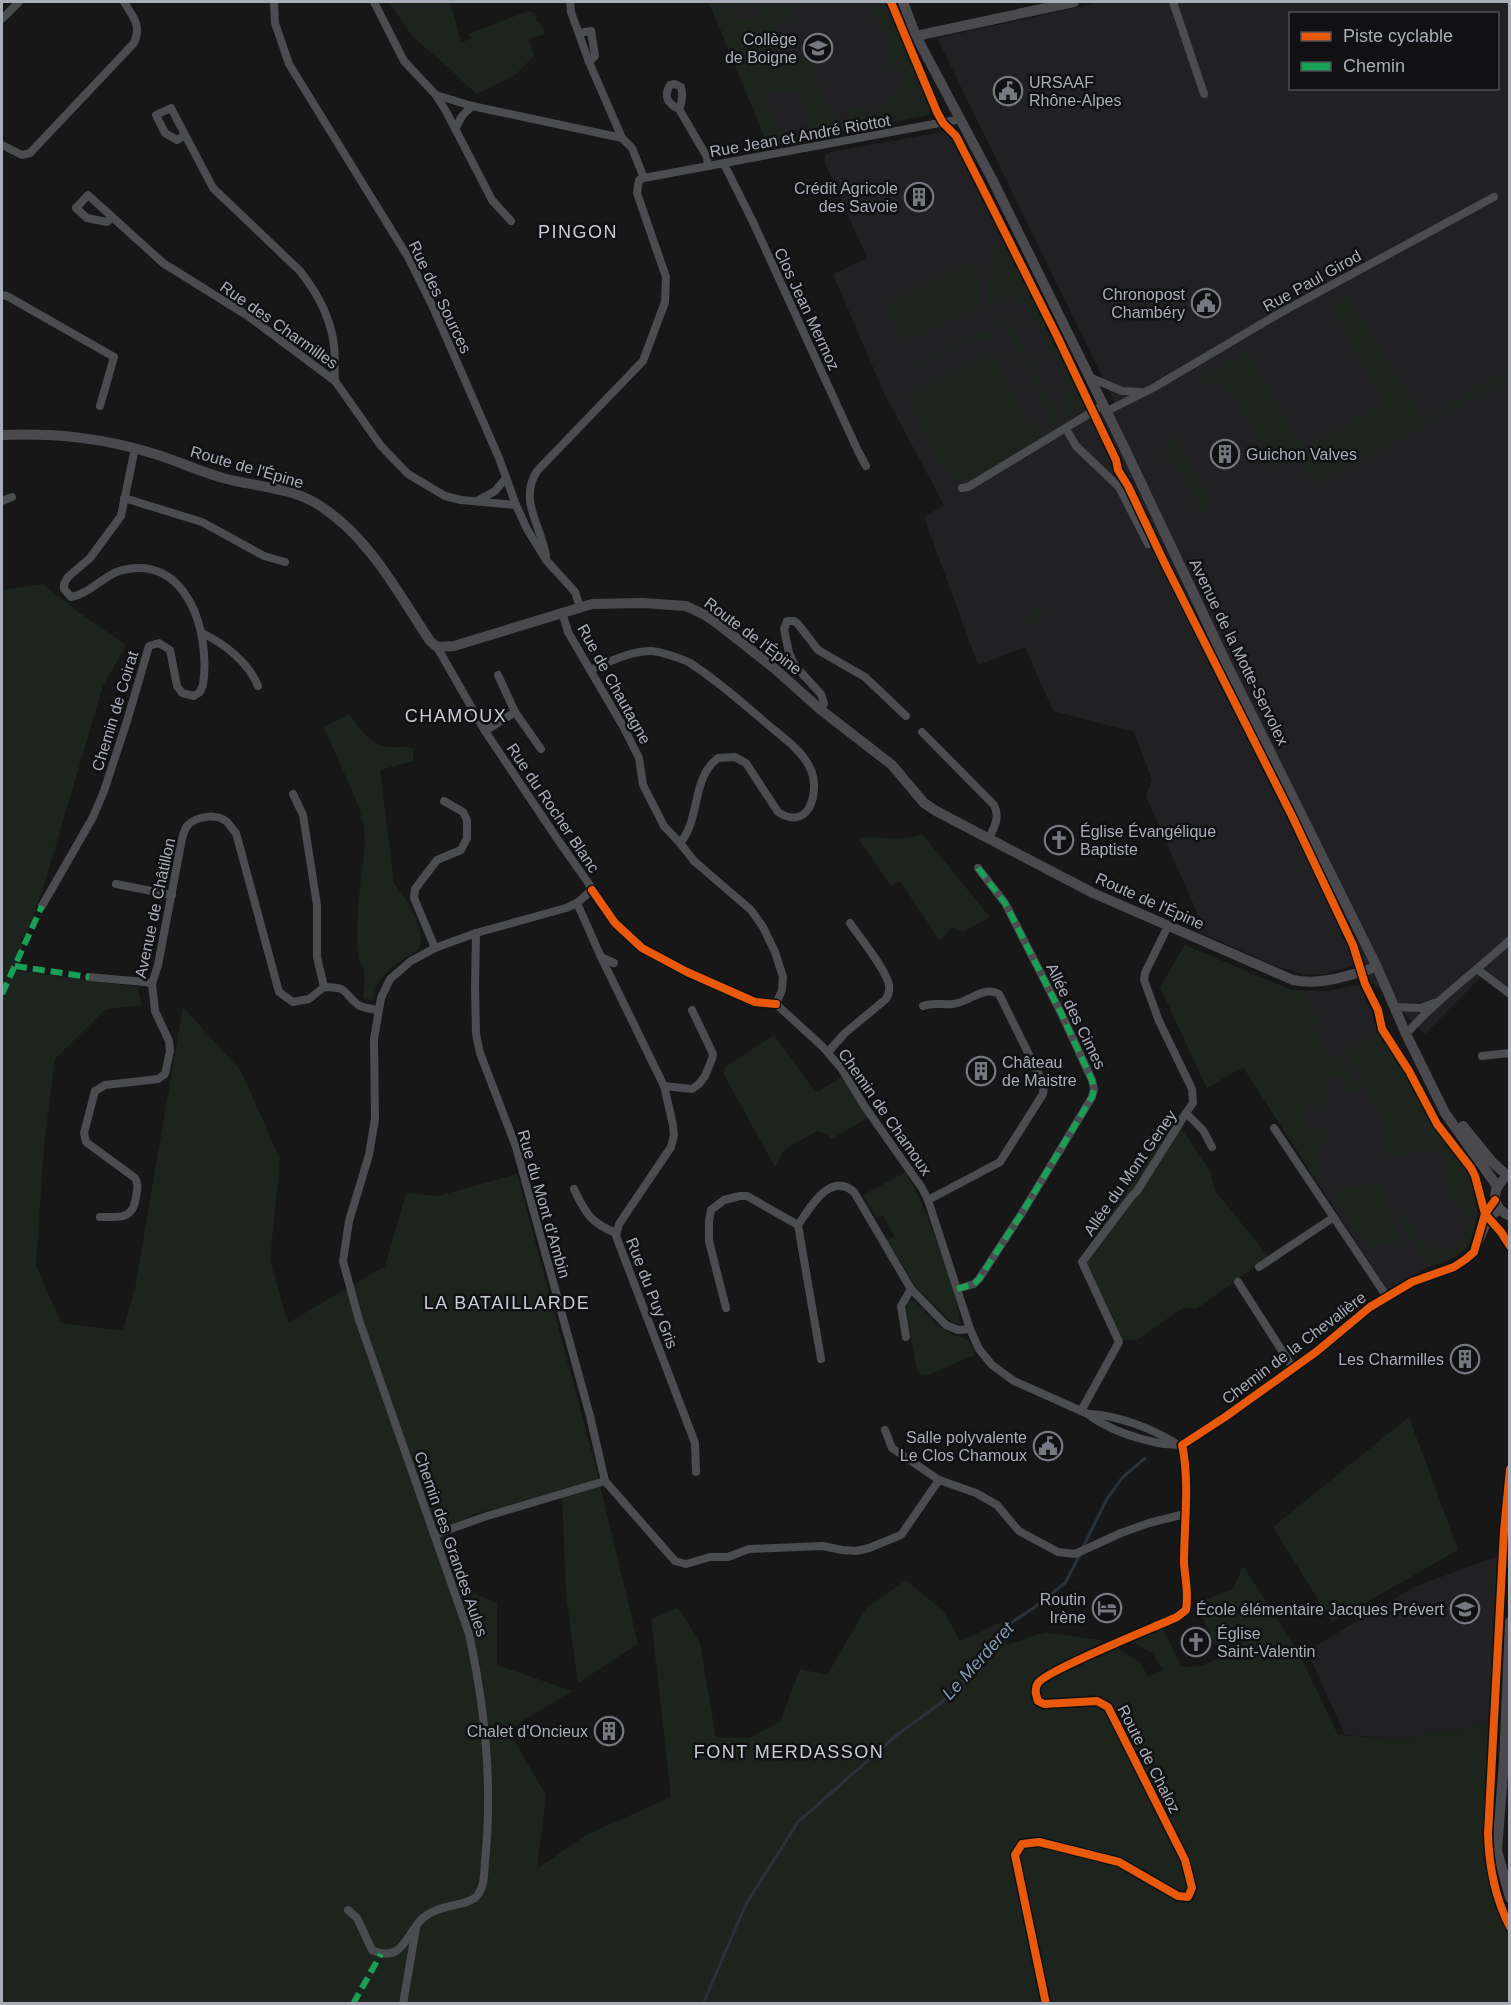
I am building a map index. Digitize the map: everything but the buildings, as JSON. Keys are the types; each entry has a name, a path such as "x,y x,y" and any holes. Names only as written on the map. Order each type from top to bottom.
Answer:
{"main road":[{"path":"903,2 916,36 961,119"},
{"path":"916,36 1074,2"},
{"name":"Avenue de la Motte-Servolex","path":"961,119 1377,967 1406,1034 1445,1113 1497,1186"},
{"name":"Route de l'Épine","path":"2,435 68,435 109,441 222,478 283,490 321,506 342,522 372,553 430,641 437,647 454,646 580,607 608,603 680,605 694,609 722,627 774,668 821,710 892,765 924,803 936,812 1093,893 1278,974 1303,982 1327,981 1377,967"},
{"name":"Avenue de la Motte-Servolex","path":"1428,1077 1486,1155 1509,1177"},
{"path":"1504,1212 1497,1186 1509,1177"},
{"path":"1509,1622 1504,1762 1497,1850 1509,1898"}],"street":[{"path":"2,19 19,2"},
{"path":"2,146 22,155 30,153 134,43 139,33 138,26 124,2"},
{"name":"Rue des Sources","path":"274,2 275,23 289,64 408,256 432,305 527,529 546,560 575,592 580,607"},
{"path":"374,2 404,61 436,95 492,200 511,221"},
{"path":"546,560 544,547 532,516 529,494 532,480 537,471 643,361 665,302 666,277 637,193 639,180 644,178 632,148 622,138 589,62 571,12 570,2"},
{"path":"1173,2 1204,93"},
{"path":"579,33 591,31 595,56 589,62"},
{"path":"436,95 472,106 622,138"},
{"path":"455,129 462,116 472,106"},
{"path":"679,110 706,157 708,166"},
{"name":"Rue Jean et André Riottot","path":"644,178 961,119"},
{"path":"184,136 213,188 308,280 334,340 335,381"},
{"name":"Clos Jean Mermoz","path":"723,164 753,222 866,466"},
{"name":"Rue Paul Girod","path":"962,488 968,487 1066,429 1144,392 1280,313 1494,197"},
{"name":"Rue des Charmilles","path":"112,217 163,263 248,316 335,381 381,446 408,474 445,496 461,500 516,505"},
{"path":"2,295 8,296 114,357 100,406"},
{"path":"1089,377 1122,391 1144,392"},
{"path":"1066,429 1076,446 1119,487 1148,544"},
{"name":"Chemin de Coirat","path":"42,906 93,817 104,791 127,722 147,650 154,643 168,647 179,690 186,695 195,696 202,688 204,681 202,633 192,605 176,581 165,573 148,568 134,568 105,577 79,596 71,597 66,593 64,584 68,577 90,558 121,516 135,448"},
{"path":"476,501 495,491 506,478"},
{"path":"2,501 12,497"},
{"path":"124,498 202,522 264,556 285,562"},
{"name":"Rue de Chautagne","path":"562,612 568,632 639,758 643,784 664,826 681,843 694,861 751,910 763,927 775,951 783,977 782,990 776,1004"},
{"path":"821,710 824,704 821,694 795,666 789,653 784,630 787,621 795,621 818,650 852,668 872,683 906,716"},
{"path":"202,633 220,642 253,674 258,686"},
{"name":"Rue du Rocher Blanc","path":"437,647 485,730 592,890"},
{"path":"591,670 621,657 652,651 688,662 725,688 785,740 806,760 812,770 814,782 812,802 808,810 801,816 785,817 778,812 746,763 735,757 718,758 705,771 689,828 681,843"},
{"path":"498,675 515,712 541,748"},
{"path":"872,683 882,681"},
{"path":"485,730 515,712"},
{"path":"922,732 994,805 997,819 989,838"},
{"path":"293,794 303,815 317,905 317,957 324,987 338,987 350,995 359,1006 378,1010 384,989 390,979 411,961 435,948 476,933 523,921 577,903 592,890 615,923 642,948 687,972 755,1002 776,1004"},
{"path":"435,948 414,898 415,889 437,860 461,850 467,838 467,820 463,812 444,801"},
{"name":"Avenue de Châtillon","path":"100,1216 123,1217 130,1213 135,1206 138,1184 135,1178 86,1142 84,1133 95,1091 105,1085 158,1080 165,1074 170,1050 169,1041 155,1011 152,984 186,828 201,818 214,817 226,821 236,833 279,992 293,1002 309,999 324,987"},
{"name":"Allée des Cimes","path":"957,1289 974,1284 979,1279 1028,1203 1092,1097 1094,1089 1088,1070 1005,903 978,868"},
{"path":"116,884 172,894"},
{"name":"Rue du Puy Gris","path":"577,903 664,1086 673,1125 673,1142 619,1224 616,1233 617,1243 695,1443 696,1472"},
{"path":"828,1052 844,1034 886,999 890,992 884,973 850,923"},
{"path":"1168,926 1145,973 1144,980 1159,1021 1192,1089 1193,1103 1186,1113"},
{"name":"Rue du Mont d'Ambin","path":"476,933 475,987 480,1053 516,1146 590,1416 605,1481"},
{"path":"1406,1034 1436,1002 1509,940"},
{"path":"601,957 614,963"},
{"path":"1477,969 1509,994"},
{"path":"89,977 152,984"},
{"path":"923,1006 935,1002 952,1004 986,991 999,994 1044,1085 1043,1094 1000,1162 928,1200"},
{"path":"1394,1007 1421,1008 1436,1002"},
{"name":"Chemin de Chamoux","path":"776,1004 828,1052 908,1166 928,1200 970,1329 980,1349 992,1365 1014,1381 1085,1412 1101,1414 1141,1427 1179,1445"},
{"name":"Chemin des Grandes Aules","path":"348,1910 357,1918 372,1950 381,1954 392,1953 404,1945 417,1925 434,1910 475,1898 482,1888 487,1843 487,1756 478,1676 469,1634 359,1320 343,1261 348,1221 369,1155 375,1119 374,1039 378,1010"},
{"path":"664,1086 696,1088 705,1076 712,1059 710,1046 692,1010"},
{"path":"1482,1056 1509,1053"},
{"name":"Allée du Mont Geney","path":"1085,1412 1119,1342 1082,1262 1137,1191 1186,1113 1203,1130 1212,1147"},
{"path":"1274,1128 1387,1297"},
{"path":"821,1359 798,1225 821,1194 834,1185 848,1186 860,1200 911,1289 946,1325 958,1330 970,1329"},
{"path":"574,1189 582,1207 593,1221 616,1233"},
{"path":"726,1308 709,1241 711,1210 724,1200 747,1196 798,1225"},
{"name":"Chemin de la Chevalière","path":"1179,1445 1225,1417 1316,1352 1370,1307 1412,1282 1454,1267 1466,1259 1474,1252 1485,1214 1504,1212"},
{"path":"1259,1267 1334,1217"},
{"path":"1238,1282 1293,1368"},
{"path":"906,1337 902,1306 911,1289"},
{"path":"885,1430 892,1448 939,1480 976,1492 997,1505 1020,1531 1058,1552 1076,1554 1121,1533 1185,1514"},
{"name":"Route de Chaloz","path":"1046,2004 1015,1855 1022,1844 1039,1842 1119,1862 1178,1896 1188,1897 1192,1888 1185,1860 1108,1707 1102,1702 1089,1700 1044,1704 1038,1701 1035,1689 1038,1682 1050,1673 1177,1617 1186,1610 1188,1595 1184,1565 1184,1465 1179,1445"},
{"path":"434,1535 484,1517 605,1481 675,1561 686,1564 710,1557 728,1557 749,1549 823,1546 856,1551 901,1535 939,1480"},
{"path":"403,2004 417,1925"}],"shaded area":[{"path":"389,2 450,2 461,42 471,39 469,34 528,11 535,13 536,20 543,26 545,34 529,39 534,56 515,75 476,94 411,35"},
{"name":"Collège de Boigne","path":"709,2 888,2 932,110 927,115 773,145 766,141"},
{"path":"709,2 736,2 740,21 761,16 760,10 763,6 758,2 772,2 785,14 779,2 791,2 796,24 792,24 786,15 766,37 770,51 789,66 800,50 802,59 813,57 821,102 828,105 845,131 816,136 806,115 801,93 782,91 767,94 774,132 789,130 805,139 773,145 766,141"},
{"path":"873,2 888,2 932,110 927,115 856,129 847,115 848,110 856,106 867,117 897,91 906,77 888,66 886,58 888,38 883,27 874,17"},
{"path":"1103,2 1509,2 1509,997 1481,977 1425,1034 1354,965 1326,974 1303,974 1276,966 1194,930 1198,915 1146,796 1152,780 1134,732 1053,711 1025,647 978,665 924,517 944,505 884,393 833,274 867,258 825,163 825,155 947,131 953,136 1092,421 1117,407 937,38"},
{"path":"1005,244 1080,395 1078,409 1068,418 1065,396 1071,393 1025,300 1016,304 1011,295 989,306 991,254"},
{"path":"965,264 972,266 979,282 978,306 908,340 902,338 887,309 889,302"},
{"path":"1347,296 1424,419 1507,371 1509,361 1509,379 1314,485 1301,460 1292,465 1289,461 1276,468 1238,404 1222,384 1199,379 1247,352 1304,450 1384,402 1330,306"},
{"path":"1010,315 1015,316 1009,320 1029,361 1034,359 1020,368 1024,363 1004,322 997,325 998,321"},
{"path":"989,329 993,336 992,339 987,341 981,336 916,367 912,360 919,363 953,346 951,340 957,344"},
{"path":"993,352 1028,425 1035,422 1046,432 976,478 957,479 942,465 935,454 907,395"},
{"path":"1034,371 1050,402 1057,401 1055,411 1058,425 1055,426 1044,418 1050,415 1029,373"},
{"path":"1175,437 1212,505 1198,513 1194,512 1200,507 1173,459 1167,462 1166,459 1167,445"},
{"path":"43,584 78,612 126,645 103,686 44,885 15,970 137,987 142,1005 106,1009 55,1059 44,1145 36,1265 61,1323 123,1331 135,1288 183,1007 241,1071 280,1159 270,1260 288,1323 385,1266 406,1193 438,1196 517,1174 597,1472 638,1644 578,1683 566,1595 562,1490 469,1516 446,1535 474,1593 497,1603 497,1665 572,1691 508,1730 546,1795 537,1869 586,1835 671,1797 651,1619 678,1607 700,1643 716,1738 749,1738 780,1722 800,1669 827,1675 866,1608 906,1580 944,1612 960,1641 1006,1620 1007,1645 1045,1632 1106,1641 1141,1663 1148,1677 1163,1670 1152,1653 1136,1644 1133,1639 1162,1627 1181,1666 1203,1665 1223,1655 1218,1651 1196,1603 1233,1589 1243,1566 1298,1651 1338,1735 1400,1739 1490,1724 1483,1833 1484,1859 1494,1899 1509,1933 1509,2003 2,2003 2,590"},
{"path":"1042,605 1040,620 1030,625 1027,614"},
{"path":"349,714 366,735 376,743 382,746 413,749 413,761 380,770 394,884 415,916 420,944 417,950 394,965 384,975 375,989 372,1000 363,997 364,970 359,959 357,942 358,904 365,844 364,828 359,807 324,727"},
{"path":"922,834 990,917 963,932 952,927 940,941 900,881 891,886 858,838 905,838"},
{"path":"1185,945 1291,990 1329,991 1360,984 1379,1033 1436,1126 1464,1163 1469,1175 1478,1211 1467,1247 1457,1256 1428,1267 1387,1290 1243,1067 1207,1088 1160,987"},
{"path":"1185,945 1291,990 1304,991 1319,1022 1312,1026 1331,1058 1337,1055 1341,1057 1360,1090 1346,1093 1344,1077 1325,1079 1329,1111 1324,1112 1323,1105 1303,1107 1306,1129 1326,1127 1327,1136 1315,1152 1319,1185 1243,1067 1207,1088 1160,987"},
{"path":"1379,1033 1436,1126 1463,1163 1475,1198 1475,1224 1467,1247 1458,1255 1428,1267 1415,1244 1404,1231 1397,1215 1406,1213 1418,1238 1435,1250 1442,1250 1456,1245 1462,1239 1468,1228 1468,1212 1449,1195 1443,1154 1428,1151 1386,1156 1382,1123 1378,1112 1344,1050"},
{"path":"774,1035 811,1086 818,1092 842,1076 867,1118 832,1139 825,1133 817,1131 790,1146 782,1153 775,1167 724,1075 725,1067"},
{"path":"1175,1119 1210,1171 1215,1191 1269,1257 1196,1309 1184,1307 1137,1340 1115,1340 1078,1262"},
{"path":"906,1172 922,1204 943,1259 956,1298 959,1324 951,1321 915,1286 887,1240 894,1236 883,1215 876,1218 863,1195"},
{"path":"1383,1183 1392,1223 1403,1245 1378,1242 1377,1249 1359,1234 1333,1192 1336,1189"},
{"path":"908,1300 915,1302 948,1333 966,1339 975,1355 928,1375 917,1371 906,1309"},
{"path":"1409,1417 1458,1550 1332,1622 1273,1527"},
{"path":"1501,1555 1490,1724 1400,1739 1345,1735 1307,1651 1416,1586"}],"waterway":[{"name":"Le Merderet","path":"1082,1549 1107,1499 1122,1478 1145,1458"},
{"name":"Le Merderet","path":"703,2004 746,1904 798,1822 898,1734 942,1702 977,1667 989,1644 1005,1627 1065,1583 1080,1555"}],"marked path":[{"path":"957,1289 974,1284 979,1279 1022,1213 1092,1097 1094,1089 1061,1013 1005,903 978,868"},
{"path":"2,994 42,906"},
{"path":"15,966 89,977"},
{"path":"353,2004 381,1954"}],"cycle path":[{"path":"891,2 937,112 943,123 956,136 981,185 1057,336 1116,460 1118,470 1292,816 1353,945 1365,984 1378,1010 1382,1029 1409,1071 1437,1124 1471,1168 1485,1214 1510,1246"},
{"path":"592,890 615,923 642,948 687,972 755,1002 776,1004"},
{"path":"1046,2004 1015,1855 1022,1844 1039,1842 1119,1862 1178,1896 1188,1897 1192,1888 1185,1860 1108,1707 1097,1701 1044,1704 1038,1701 1036,1690 1038,1683 1060,1669 1177,1617 1186,1610 1184,1563 1186,1488 1182,1445 1316,1352 1370,1307 1412,1282 1454,1267 1466,1259 1474,1252 1485,1214 1495,1200"},
{"path":"1510,1469 1504,1531 1488,1834 1494,1882 1500,1905 1510,1927"}],"place":[{"name":"Collège de Boigne","path":"818,48"},
{"name":"URSAAF Rhône-Alpes","path":"1008,91"},
{"name":"Crédit Agricole des Savoie","path":"919,197"},
{"name":"Chronopost Chambéry","path":"1206,303"},
{"name":"Guichon Valves","path":"1225,454"},
{"name":"Église Évangélique Baptiste","path":"1059,840"},
{"name":"Château de Maistre","path":"981,1071"},
{"name":"Les Charmilles","path":"1465,1359"},
{"name":"Salle polyvalente Le Clos Chamoux","path":"1048,1446"},
{"name":"Routin Irène","path":"1107,1608"},
{"name":"École élémentaire Jacques Prévert","path":"1465,1609"},
{"name":"Église Saint-Valentin","path":"1196,1642"},
{"name":"Chalet d'Oncieux","path":"609,1731"}],"district":[{"name":"PINGON","path":"578,232"},
{"name":"CHAMOUX","path":"456,716"},
{"name":"LA BATAILLARDE","path":"507,1303"},
{"name":"FONT MERDASSON","path":"789,1752"}]}
